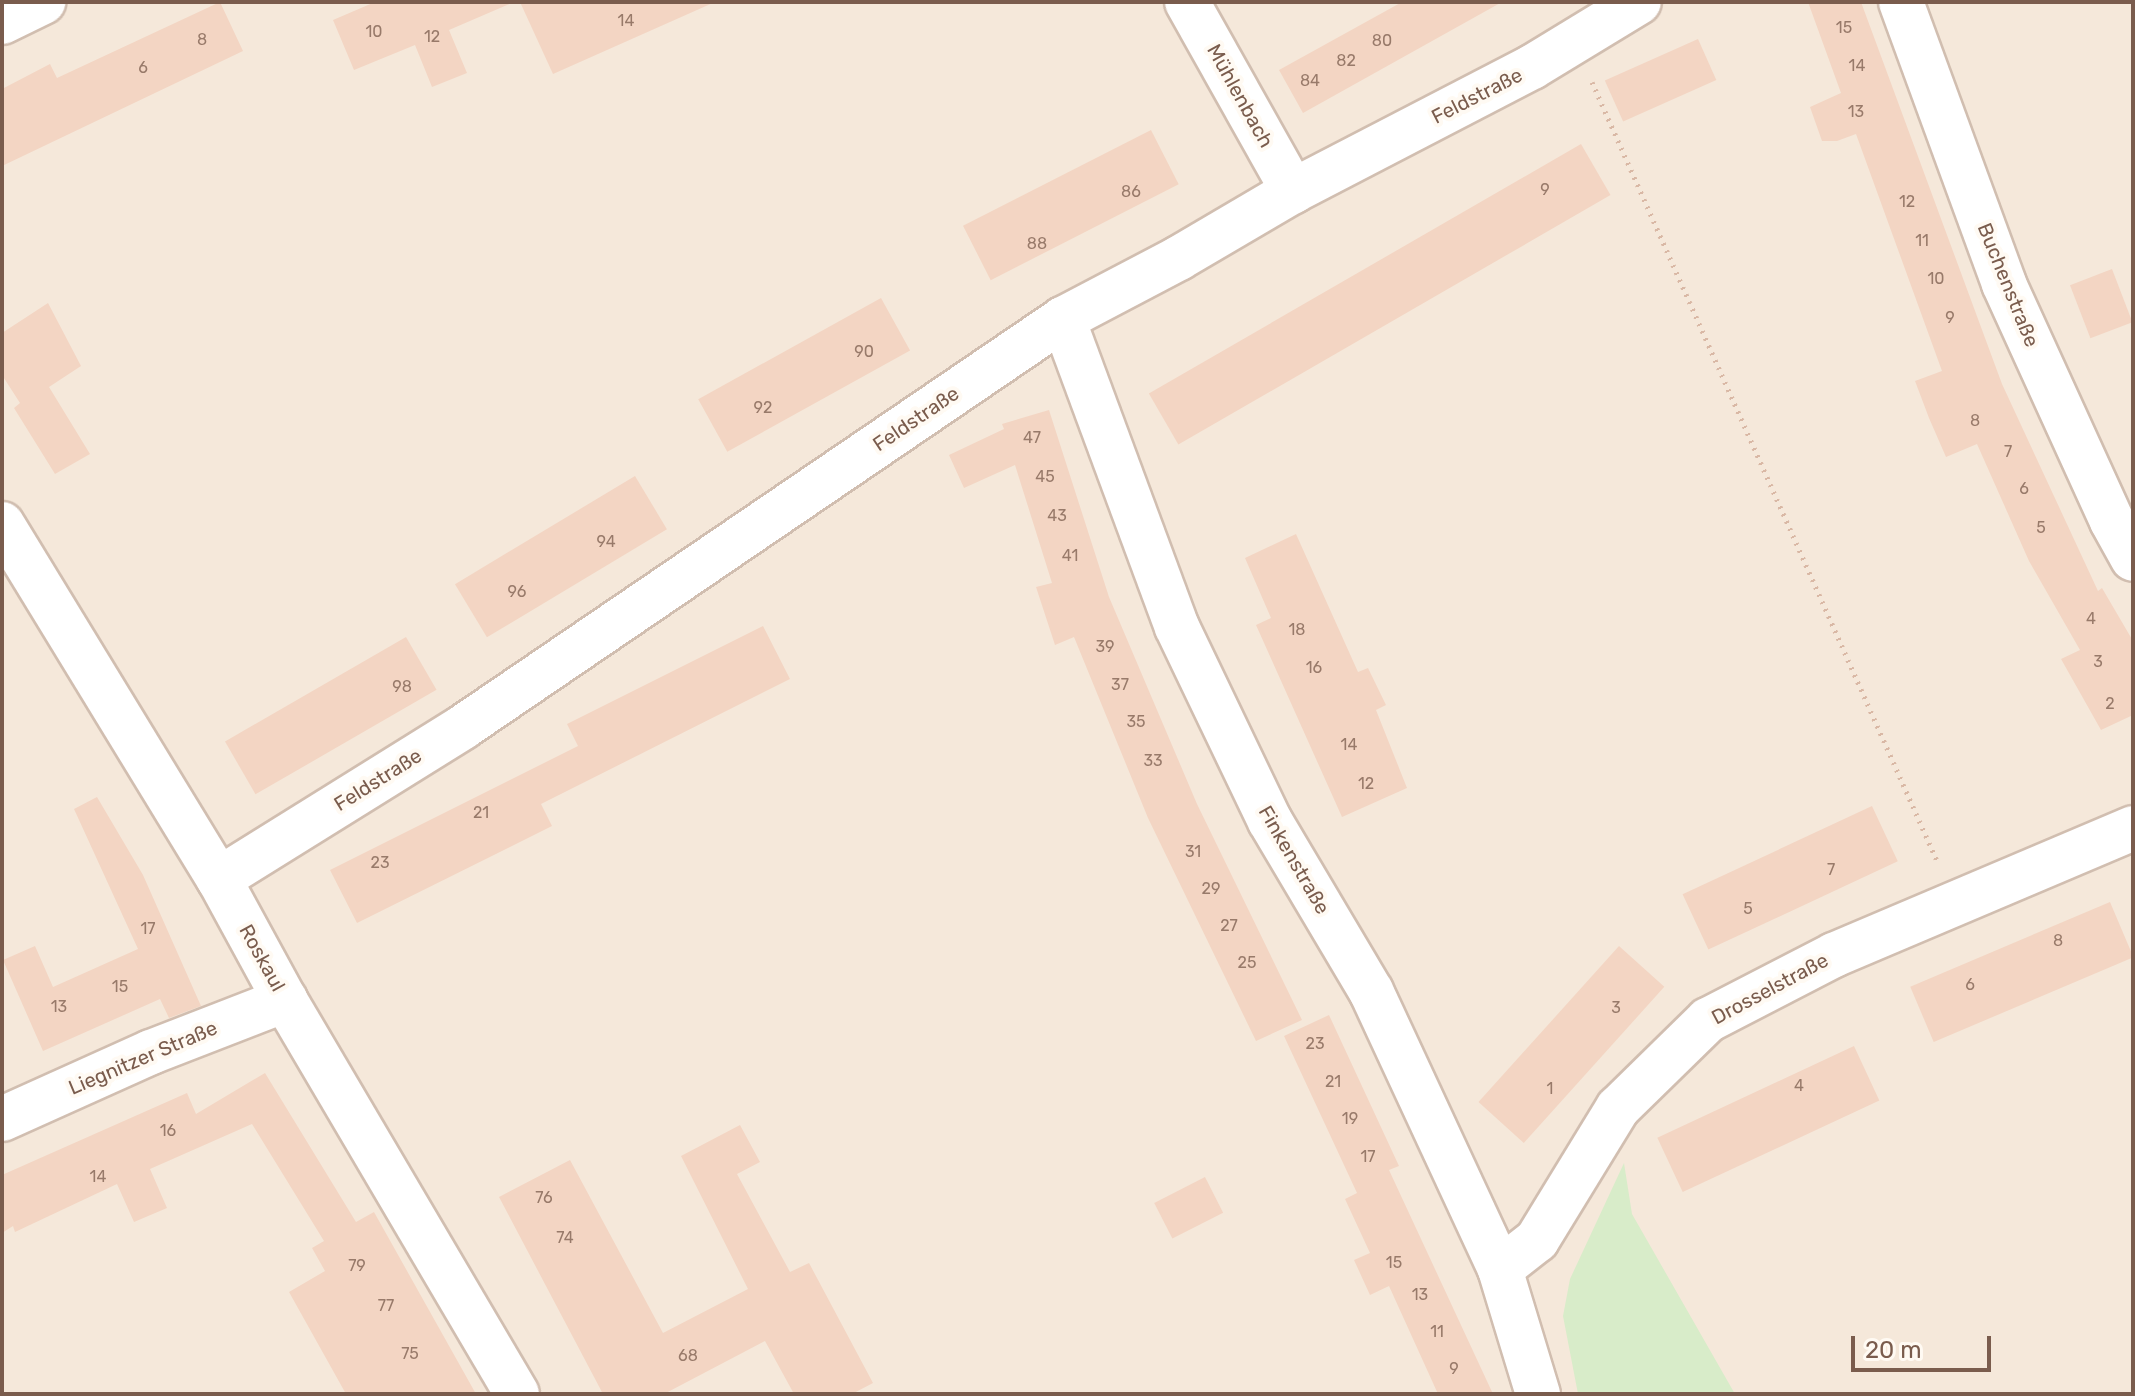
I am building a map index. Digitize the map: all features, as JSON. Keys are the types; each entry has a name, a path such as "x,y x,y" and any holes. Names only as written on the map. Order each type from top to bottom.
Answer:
{"street":[{"path":"2,22 43,2"},
{"name":"Mühlenbach","path":"1187,2 1293,191"},
{"name":"Feldstraße","path":"219,879 463,727 1063,319 1293,191 1532,67 1639,2"},
{"name":"Buchenstraße","path":"1901,2 2004,284 2112,521 2133,559"},
{"name":"Finkenstraße","path":"1063,319 1177,627 1270,821 1371,991 1500,1269 1538,1394"},
{"name":"Roskaul","path":"2,524 219,879 285,1000 517,1394"},
{"name":"Drosselstraße","path":"1500,1269 1537,1240 1618,1108 1708,1020 1834,955 2133,828"},
{"name":"Liegnitzer Straße","path":"2,1119 151,1052 285,1000"}],"path":[{"path":"1574,41 1955,902"}],"shaded area":[{"path":"2,2 2133,2 2133,1394 2,1394"}],"green space":[{"path":"1624,1163 1632,1214 1735,1394 1578,1394 1563,1316 1570,1279"}],"building":[{"path":"220,2 243,51 2,166 2,89 50,64 57,78"},
{"path":"375,2 514,2 449,30 467,73 432,87 415,45 354,70 333,20"},
{"path":"520,2 715,2 553,74"},
{"path":"1402,2 1502,2 1303,113 1279,70"},
{"path":"1808,2 1861,2 2002,384 2098,591 2102,588 2133,641 2133,715 2101,730 2061,659 2080,650 2029,561 1977,444 1946,457 1929,418 1915,381 1942,371 1856,134 1837,141 1822,141 1810,107 1841,93"},
{"path":"1698,39 1716,80 1623,122 1605,80"},
{"path":"1151,130 1179,184 991,280 963,226"},
{"path":"1581,144 1610,195 1178,445 1149,394"},
{"path":"2112,269 2132,322 2090,338 2070,285"},
{"path":"881,298 910,350 727,452 698,399"},
{"path":"48,303 81,366 49,387 90,454 55,474 14,408 20,403 2,375 2,333"},
{"path":"1049,410 1109,597 1197,804 1302,1020 1256,1041 1148,818 1074,637 1055,645 1036,587 1052,583 1015,465 964,488 949,455 1004,429 1002,424"},
{"path":"635,476 667,529 487,637 455,584"},
{"path":"1296,534 1358,672 1368,668 1386,705 1376,710 1407,788 1342,817 1256,625 1271,618 1245,558"},
{"path":"763,626 790,679 541,804 552,826 357,923 330,870 578,746 567,724"},
{"path":"406,637 436,690 256,794 225,742"},
{"path":"97,797 143,875 201,1006 169,1018 160,999 43,1051 3,960 35,946 53,987 138,949 74,809"},
{"path":"1872,806 1898,861 1708,950 1683,894"},
{"path":"2110,902 2133,957 1934,1042 1910,987"},
{"path":"1619,946 1664,987 1524,1143 1478,1102"},
{"path":"1329,1015 1399,1166 1389,1170 1493,1394 1438,1394 1389,1286 1370,1295 1354,1260 1370,1253 1345,1199 1357,1193 1284,1036"},
{"path":"1854,1046 1879,1100 1683,1192 1657,1138"},
{"path":"265,1073 356,1222 374,1212 476,1394 346,1394 289,1292 325,1271 312,1248 324,1241 252,1124 150,1169 167,1208 134,1222 117,1184 15,1232 13,1226 2,1233 2,1175 187,1093 196,1114"},
{"path":"740,1125 760,1162 737,1174 790,1272 809,1263 873,1383 852,1394 794,1394 765,1341 664,1394 603,1394 499,1197 570,1160 663,1333 748,1289 681,1156"},
{"path":"1205,1177 1223,1213 1172,1239 1154,1203"}]}
